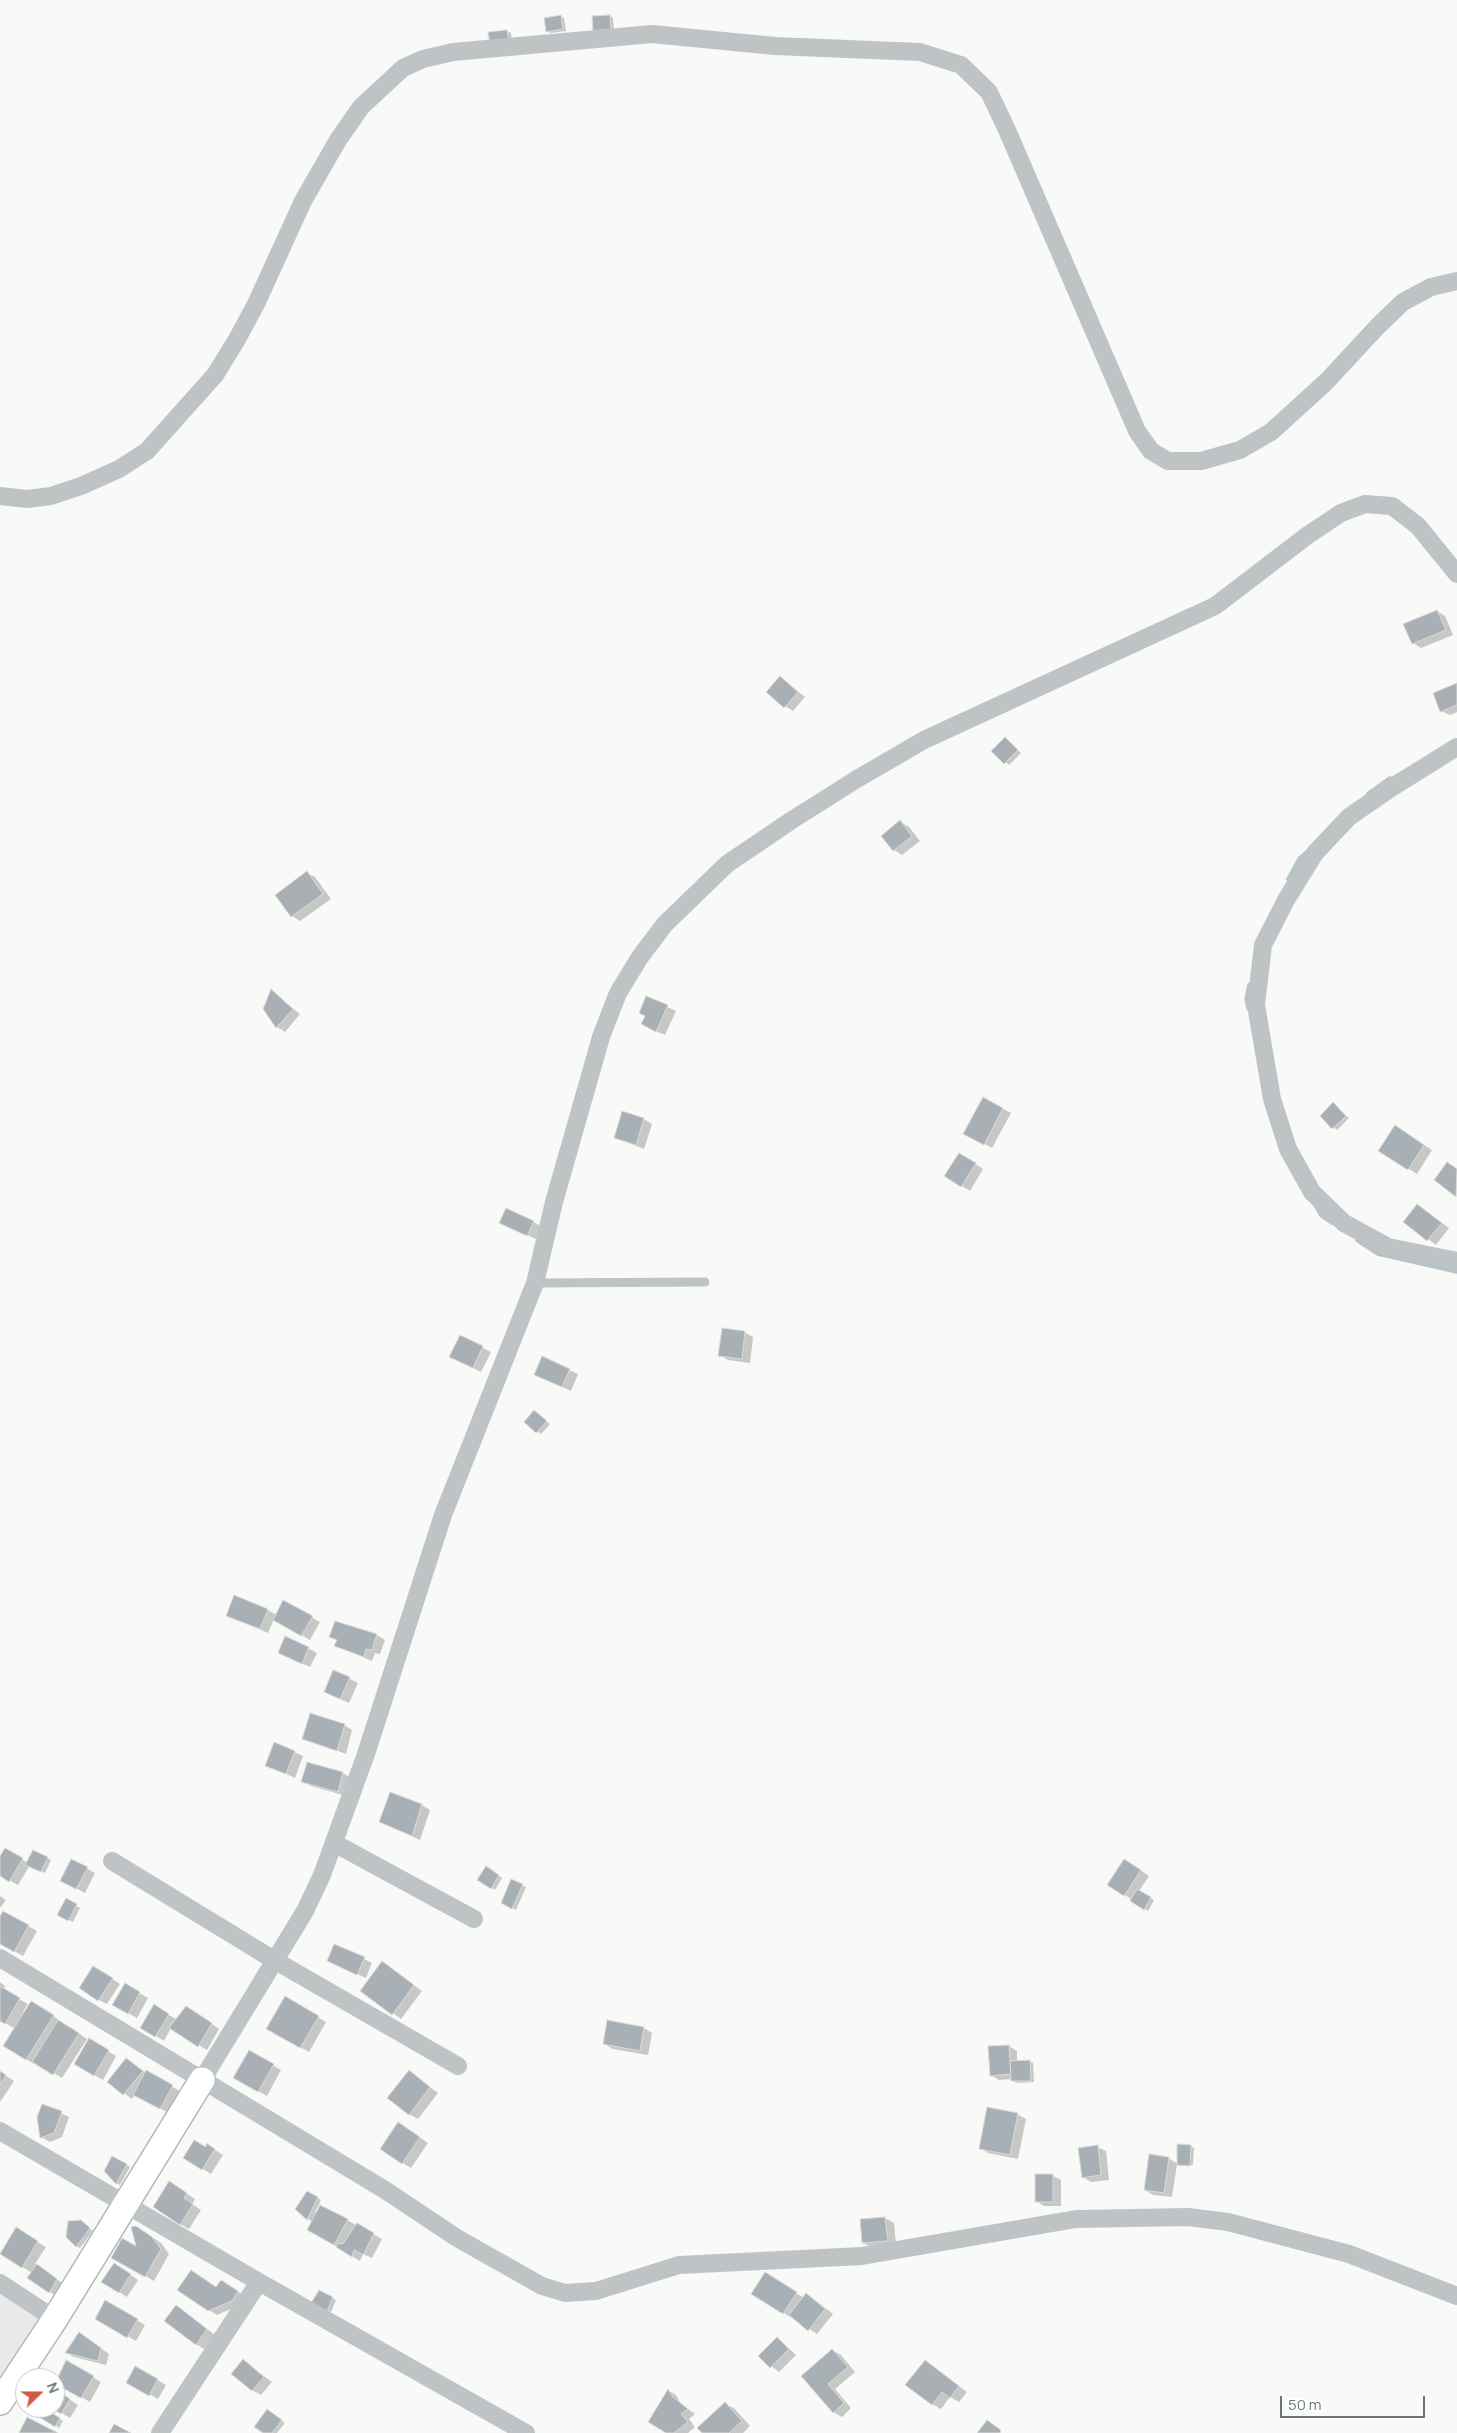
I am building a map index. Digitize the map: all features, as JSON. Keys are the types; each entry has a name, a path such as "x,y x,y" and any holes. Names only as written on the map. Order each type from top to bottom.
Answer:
{"street":[{"path":"0,496 27,499 58,494 119,469 147,451 215,375 256,304 304,200 338,140 361,107 403,68 423,60 453,52 652,34 775,46 920,52 961,65 989,92 1008,130 1137,431 1151,451 1168,461 1201,461 1240,450 1270,432 1326,382 1403,302 1431,287 1457,281"},
{"path":"3,2391 55,2319 305,1911 322,1875 366,1754 443,1515 535,1283 554,1202 601,1036 618,994 640,957 665,924 727,864 792,820 924,740 1215,606 1308,535 1341,513 1365,504 1392,506 1418,526 1457,574"},
{"path":"1457,747 1349,817 1314,853 1262,945 1256,1005 1272,1099 1288,1149 1312,1192 1344,1223 1388,1247 1457,1261"},
{"path":"334,1843 474,1919"},
{"path":"112,1861 274,1960 458,2066"},
{"path":"0,1958 385,2190 457,2238 542,2286 565,2293 596,2291 679,2265 862,2256 1076,2219 1188,2217 1228,2222 1349,2254 1457,2296"},
{"path":"0,2130 259,2282 526,2433"},
{"path":"160,2433 259,2282"},
{"path":"0,2283 55,2319"}],"lane":[{"path":"535,1283 705,1282"}],"shaded area":[{"path":"0,2294 41,2319 0,2381"}],"building":[{"path":"561,15 563,29 546,32 544,18"},
{"path":"610,15 611,29 593,31 592,16"},
{"path":"507,30 509,43 490,45 488,32"},
{"path":"1437,610 1446,630 1412,644 1403,624"},
{"path":"780,676 798,692 784,708 766,692"},
{"path":"1457,683 1457,705 1440,712 1433,693"},
{"path":"1005,737 1018,750 1004,764 991,751"},
{"path":"900,820 912,836 893,851 881,836"},
{"path":"307,871 323,894 291,917 275,895"},
{"path":"271,989 293,1009 276,1028 263,1009"},
{"path":"646,996 668,1005 656,1032 641,1024 645,1016 639,1013"},
{"path":"983,1097 1003,1108 984,1145 963,1134"},
{"path":"1333,1102 1346,1116 1332,1129 1320,1116"},
{"path":"622,1111 644,1118 636,1145 614,1138"},
{"path":"1395,1125 1424,1145 1408,1170 1378,1151"},
{"path":"959,1153 976,1163 961,1187 944,1176"},
{"path":"1447,1162 1457,1169 1456,1197 1434,1180"},
{"path":"1417,1204 1442,1223 1427,1241 1403,1222"},
{"path":"506,1208 534,1221 527,1236 499,1223"},
{"path":"722,1328 745,1331 742,1359 718,1356"},
{"path":"460,1335 483,1346 473,1368 449,1357"},
{"path":"542,1356 570,1369 562,1387 534,1375"},
{"path":"534,1410 547,1421 536,1433 524,1422"},
{"path":"234,1595 268,1609 260,1629 226,1616"},
{"path":"283,1600 313,1616 301,1636 273,1620"},
{"path":"335,1621 377,1634 372,1650 366,1649 364,1657 334,1646 337,1640 329,1637"},
{"path":"285,1636 309,1647 302,1664 278,1653"},
{"path":"333,1670 350,1677 340,1699 324,1692"},
{"path":"310,1713 345,1724 337,1751 302,1739"},
{"path":"274,1742 295,1751 286,1774 265,1766"},
{"path":"307,1762 343,1772 338,1792 301,1782"},
{"path":"390,1792 422,1804 412,1836 379,1822"},
{"path":"5,1848 23,1858 9,1882 0,1876 0,1856"},
{"path":"33,1850 48,1857 41,1872 25,1865"},
{"path":"71,1859 88,1867 76,1889 60,1881"},
{"path":"1124,1859 1141,1870 1124,1896 1107,1885"},
{"path":"486,1866 499,1875 491,1889 477,1880"},
{"path":"511,1879 523,1884 512,1909 501,1903"},
{"path":"1137,1889 1151,1897 1144,1910 1130,1901"},
{"path":"66,1898 77,1904 68,1921 57,1915"},
{"path":"3,1911 29,1925 14,1952 0,1944 0,1916"},
{"path":"334,1944 365,1957 357,1975 327,1961"},
{"path":"382,1961 414,1985 392,2015 360,1991"},
{"path":"93,1966 113,1978 98,2001 79,1988"},
{"path":"125,1983 140,1992 128,2014 112,2005"},
{"path":"0,1986 20,1998 5,2024 0,2021"},
{"path":"285,1996 319,2016 300,2048 266,2029"},
{"path":"31,2001 54,2015 26,2060 3,2046"},
{"path":"154,2004 169,2014 155,2037 140,2028"},
{"path":"186,2006 212,2023 198,2047 169,2028"},
{"path":"58,2020 79,2033 53,2075 32,2062"},
{"path":"607,2020 644,2027 640,2051 603,2044"},
{"path":"89,2038 109,2050 94,2076 74,2064"},
{"path":"1009,2045 1011,2074 990,2076 988,2046"},
{"path":"249,2050 274,2064 258,2092 233,2078"},
{"path":"126,2058 143,2071 123,2095 107,2082"},
{"path":"1030,2060 1031,2081 1011,2081 1010,2061"},
{"path":"146,2070 173,2085 160,2109 133,2095"},
{"path":"409,2070 430,2087 409,2115 387,2098"},
{"path":"0,2071 6,2075 0,2085"},
{"path":"42,2104 62,2111 54,2133 40,2138 37,2117"},
{"path":"987,2107 1018,2113 1010,2155 979,2149"},
{"path":"398,2122 420,2137 402,2164 380,2149"},
{"path":"194,2140 206,2147 206,2143 215,2149 202,2170 183,2158"},
{"path":"1177,2144 1191,2145 1190,2166 1177,2165"},
{"path":"1098,2145 1101,2175 1082,2178 1078,2148"},
{"path":"1149,2154 1169,2157 1164,2193 1144,2190"},
{"path":"112,2156 127,2164 116,2184 104,2171"},
{"path":"1035,2174 1053,2174 1053,2202 1035,2202"},
{"path":"169,2181 187,2193 184,2198 193,2204 180,2225 153,2207"},
{"path":"307,2191 318,2197 307,2220 295,2209"},
{"path":"320,2205 348,2219 334,2245 307,2230"},
{"path":"885,2217 888,2241 862,2243 860,2219"},
{"path":"81,2220 90,2228 76,2247 66,2237 68,2221"},
{"path":"357,2223 374,2233 363,2255 354,2250 352,2257 336,2247 339,2243 343,2244"},
{"path":"136,2226 152,2237 161,2249 145,2277 111,2258 122,2238 136,2246 131,2227"},
{"path":"16,2227 38,2241 22,2268 0,2254"},
{"path":"114,2263 131,2274 119,2293 101,2282"},
{"path":"37,2264 57,2279 49,2293 27,2278"},
{"path":"191,2270 216,2287 221,2280 238,2291 232,2301 208,2311 177,2290"},
{"path":"765,2272 797,2292 783,2314 751,2294"},
{"path":"319,2290 333,2297 327,2311 311,2303"},
{"path":"806,2293 825,2309 808,2331 789,2315"},
{"path":"105,2300 138,2319 127,2338 95,2319"},
{"path":"176,2305 207,2329 196,2345 164,2321"},
{"path":"79,2332 101,2348 98,2361 65,2353"},
{"path":"777,2337 789,2349 770,2368 758,2356"},
{"path":"832,2349 848,2367 828,2384 844,2403 833,2413 801,2376"},
{"path":"243,2359 264,2377 252,2391 231,2374"},
{"path":"66,2360 94,2376 81,2398 65,2389 65,2368 62,2368"},
{"path":"925,2360 959,2386 950,2398 942,2392 932,2405 905,2385"},
{"path":"135,2366 158,2379 149,2396 126,2383"},
{"path":"668,2389 673,2397 688,2409 681,2414 688,2422 674,2433 666,2433 648,2422"},
{"path":"65,2396 70,2399 65,2407"},
{"path":"725,2402 742,2421 729,2433 702,2433 697,2428"},
{"path":"267,2409 282,2420 272,2433 263,2433 254,2427"},
{"path":"26,2418 29,2418 58,2433 19,2433"},
{"path":"41,2418 60,2418 55,2427"},
{"path":"987,2420 1001,2430 1000,2433 977,2433"},
{"path":"114,2424 131,2433 109,2433"}],"waterway":[{"path":"1369,794 1390,779"},
{"path":"1289,879 1300,859 1308,852"},
{"path":"1249,1008 1247,999 1250,985"},
{"path":"1316,1205 1322,1215 1332,1222"},
{"path":"1358,1240 1378,1253 1457,1271"}]}
